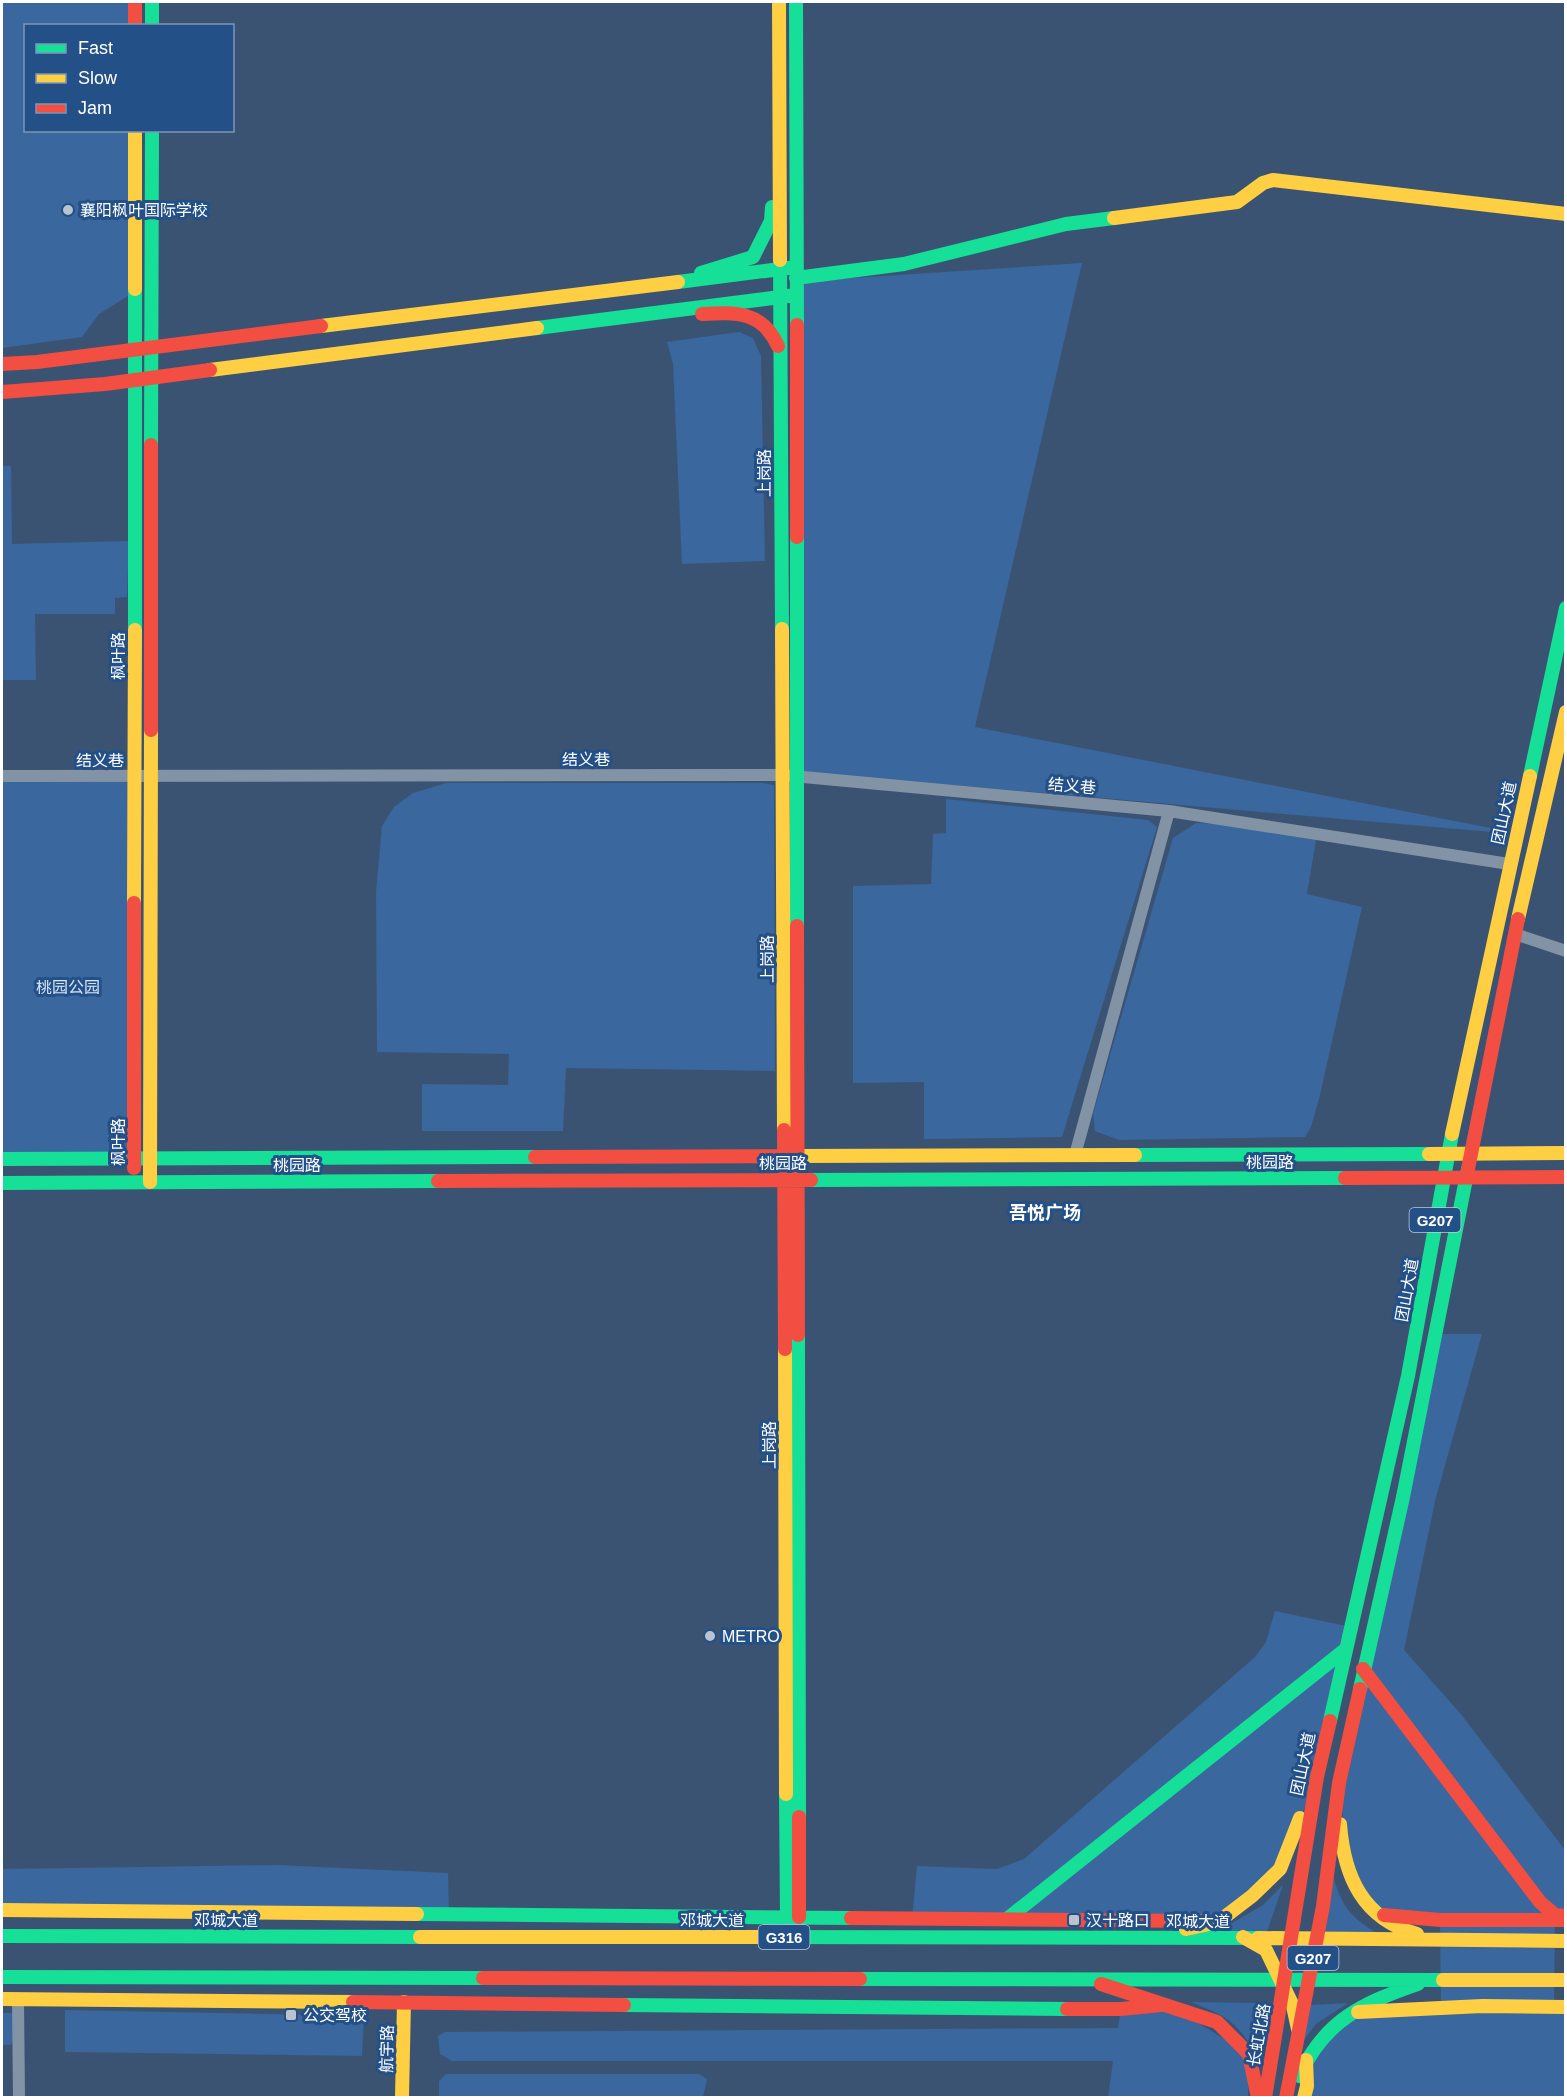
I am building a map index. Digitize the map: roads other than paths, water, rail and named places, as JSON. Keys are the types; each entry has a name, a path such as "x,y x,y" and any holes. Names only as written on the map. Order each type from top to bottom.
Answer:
{"main road":[{"path":"135,2 135,24"},
{"path":"152,2 152,24"},
{"name":"上岗路","path":"779,2 782,775 791,1130"},
{"name":"上岗路","path":"793,1917 791,1130 797,776 796,2"},
{"name":"枫叶路","path":"134,1182 135,132"},
{"name":"枫叶路","path":"150,1182 152,132"},
{"path":"652,285 753,257 771,221 780,134"},
{"path":"2,364 780,269 796,272 904,264 1066,224 1237,202 1250,195 1264,181 1273,180 1566,214"},
{"path":"2,392 152,379 796,295"},
{"path":"650,315 727,313 751,318 768,326 780,350"},
{"name":"团山大道","path":"1285,1978 1306,1832 1317,1777 1408,1376 1448,1152 1566,608"},
{"name":"G207","path":"1288,2097 1289,2079 1316,1938 1341,1775 1403,1497 1515,934 1566,712"},
{"path":"759,1156 791,1130 822,1156"},
{"name":"桃园路","path":"2,1159 1566,1153"},
{"name":"桃园路","path":"2,1183 1566,1177"},
{"path":"759,1180 791,1207 825,1179"},
{"path":"1006,1919 1346,1649"},
{"path":"1363,1669 1540,1902 1555,1915 1566,1918"},
{"path":"1341,1775 1340,1837 1350,1875 1373,1913 1401,1930 1435,1940"},
{"path":"1153,1938 1218,1922 1252,1896 1280,1869 1317,1777"},
{"path":"2,1910 1218,1922 1266,1950 1293,2006 1305,2058 1307,2086 1304,2097"},
{"path":"1373,1913 1401,1919 1566,1918"},
{"name":"邓城大道","path":"2,1936 1316,1938 1566,1941"},
{"path":"2,1977 1077,1977 1566,1980"},
{"path":"40,1977 40,1999"},
{"path":"1077,1977 1217,2022 1249,2054 1258,2097"},
{"name":"长虹北路","path":"1265,2097 1285,1978"},
{"path":"1288,2097 1305,2058 1323,2033 1349,2014 1381,1996 1433,1979"},
{"path":"2,1999 1110,2009 1169,2005"},
{"name":"航宇路","path":"402,2097 404,2002"},
{"path":"1349,2014 1472,2007 1566,2007"},
{"path":"1248,2097 1253,2072"}],"street":[{"name":"结义巷","path":"2,776 782,775 1169,811 1509,864"},
{"path":"1075,1155 1169,811"},
{"path":"1515,934 1566,951"},
{"path":"18,1999 19,2097"}],"place":[{"name":"襄阳枫叶国际学校","path":"68,210"},
{"name":"METRO","path":"710,1636"},
{"name":"汉十路口","path":"1074,1920"},
{"name":"公交驾校","path":"291,2015"}],"district":[{"name":"吾悦广场","path":"1045,1213"}],"park label":[{"name":"桃园公园","path":"68,987"}]}
